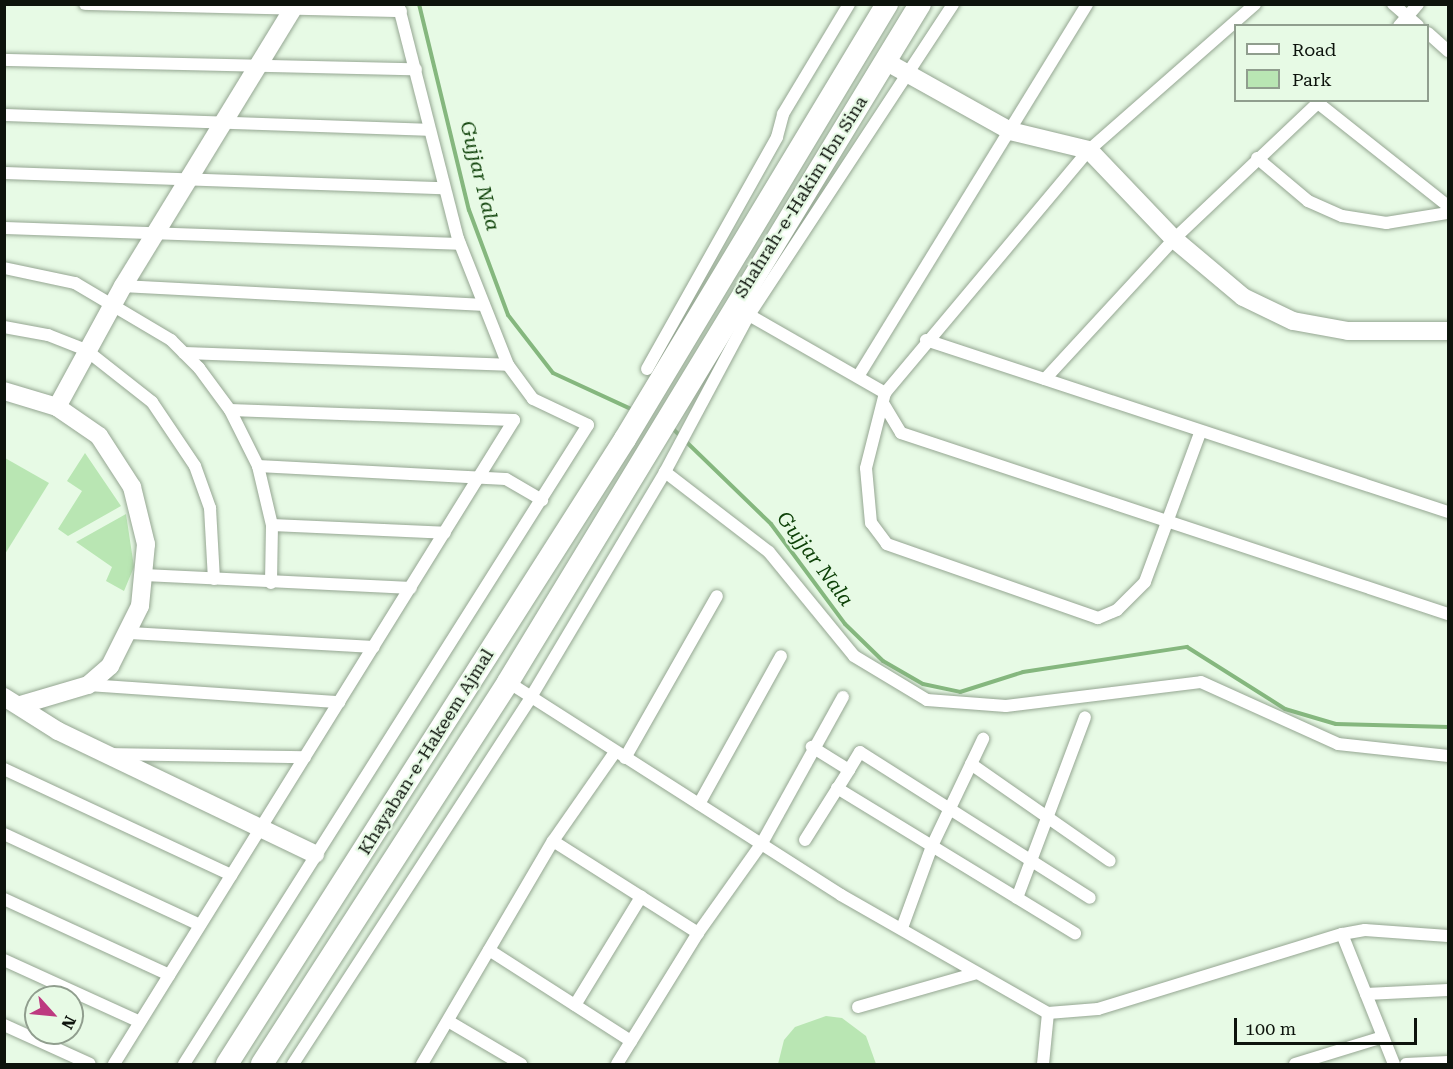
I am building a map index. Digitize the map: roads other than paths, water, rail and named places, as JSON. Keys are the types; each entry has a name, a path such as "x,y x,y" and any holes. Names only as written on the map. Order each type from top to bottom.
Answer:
{"highway":[{"name":"Shahrah-e-Hakim Ibn Sina","path":"641,459 920,4"},
{"name":"Shahrah-e-Hakim Ibn Sina","path":"625,439 655,372 886,5"},
{"name":"Khayaban-e-Hakeem Ajmal","path":"227,1065 625,439"},
{"name":"Khayaban-e-Hakeem Ajmal","path":"262,1065 508,682 641,459"}],"street":[{"path":"85,4 400,8 416,69 428,130 460,244 508,364 533,399 588,425 315,854 184,1065"},
{"path":"655,372 777,137 783,114 849,4"},
{"path":"293,1065 531,697 665,472 749,315 911,75 953,4"},
{"path":"859,375 1087,4"},
{"path":"1200,433 1145,582 1117,610 1098,618 887,544 871,523 864,492 884,398 926,340 1089,150 1255,4"},
{"path":"1393,4 1403,21 1418,4"},
{"path":"57,407 86,350 123,286 226,122 294,8"},
{"path":"1429,34 1449,51"},
{"path":"4,60 416,69"},
{"path":"885,61 1010,131 1089,150 1174,239 1243,297 1293,321 1348,331 1449,331"},
{"path":"1046,379 1174,239 1257,158 1319,102 1449,206"},
{"path":"4,115 428,130"},
{"path":"1257,158 1308,201 1342,216 1386,223 1449,213"},
{"path":"4,173 444,188"},
{"path":"4,228 460,244"},
{"path":"4,268 75,283 113,303 184,353 230,410 258,466 273,525 271,583"},
{"path":"123,286 484,305"},
{"path":"749,315 859,375 884,398 901,433 1167,524 1449,614"},
{"path":"4,327 48,335 86,350 152,402 195,466 210,508 214,579"},
{"path":"926,340 1200,433 1449,512"},
{"path":"184,353 508,364"},
{"path":"4,391 57,407 99,436 132,487 146,544 146,575 130,633 110,666 88,685"},
{"path":"114,1065 514,420 230,410"},
{"path":"258,466 506,479 542,500"},
{"path":"665,472 769,552 854,656 927,700 1006,706 1201,682 1338,744 1449,756"},
{"path":"273,525 445,533"},
{"path":"146,575 271,583 411,588"},
{"path":"422,1065 553,841 620,755 717,596"},
{"path":"130,633 374,647"},
{"path":"699,804 781,656"},
{"path":"508,682 620,755 974,974 1048,1013 1098,1009 1342,934 1365,930 1449,936"},
{"path":"13,701 88,685 339,702"},
{"path":"617,1065 698,933 762,843 812,747 843,697"},
{"path":"13,701 106,754 315,854"},
{"path":"1017,898 1085,717"},
{"path":"902,928 932,846 983,739"},
{"path":"812,747 849,770"},
{"path":"805,840 860,752 1090,898"},
{"path":"106,754 305,757"},
{"path":"971,764 1110,861"},
{"path":"4,769 231,874"},
{"path":"837,788 1074,933"},
{"path":"4,834 200,925"},
{"path":"553,841 698,933"},
{"path":"575,1005 641,897"},
{"path":"4,899 169,975"},
{"path":"1342,934 1394,1065"},
{"path":"489,950 631,1041"},
{"path":"4,960 140,1022"},
{"path":"858,1007 974,974"},
{"path":"272,1065 310,989"},
{"path":"1366,994 1449,990"},
{"path":"1043,1065 1048,1013"},
{"path":"448,1021 521,1065"},
{"path":"4,1025 90,1065"},
{"path":"1295,1065 1383,1037"},
{"path":"1406,1065 1449,1062"}],"waterway":[{"name":"Gujjar Nala","path":"419,4 469,210 508,315 553,373 633,410"},
{"name":"Gujjar Nala","path":"672,428 771,524 845,624 883,661 923,684 960,692 1023,672 1187,647 1285,709 1336,724 1448,727"}]}
